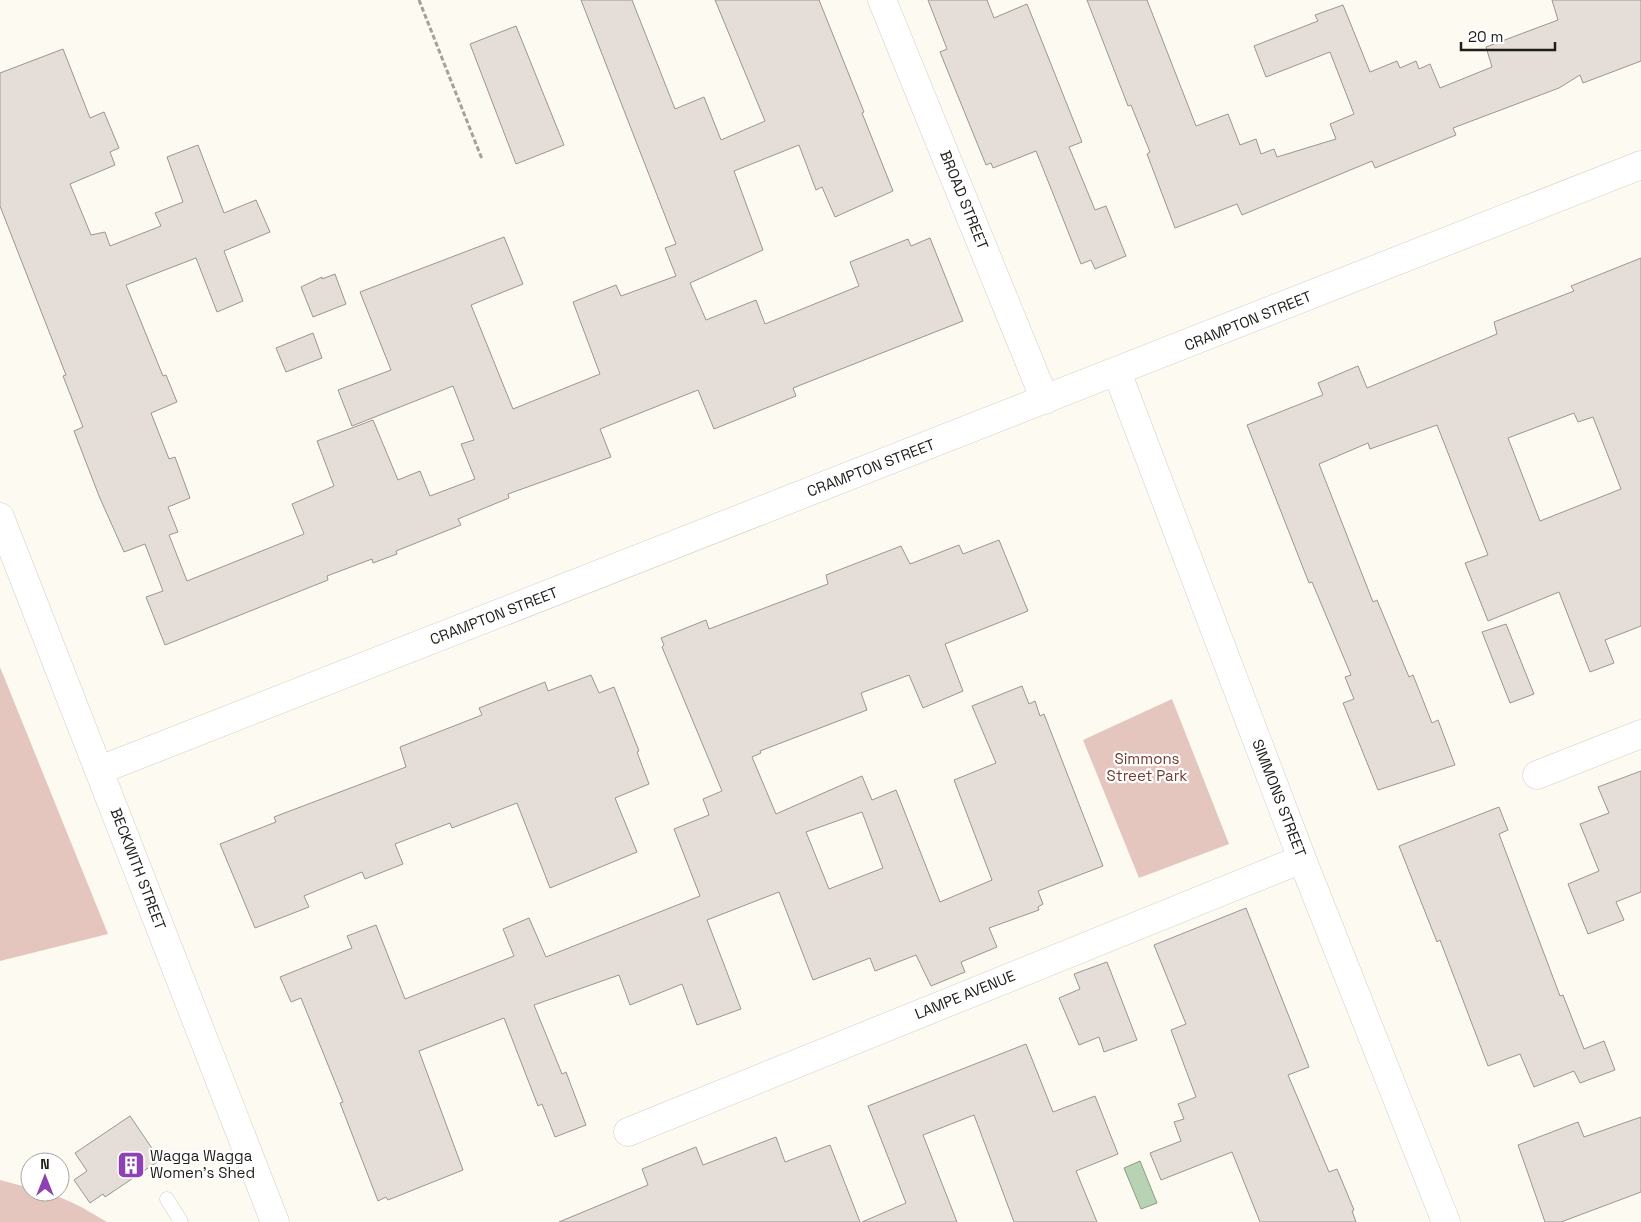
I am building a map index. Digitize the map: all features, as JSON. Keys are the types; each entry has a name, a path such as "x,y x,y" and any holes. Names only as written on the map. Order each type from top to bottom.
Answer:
{"street":[{"name":"BROAD STREET","path":"882,0 1045,400"},
{"name":"CRAMPTON STREET","path":"100,770 1641,165"},
{"name":"SIMMONS STREET","path":"1117,372 1302,859 1446,1222"},
{"name":"BECKWITH STREET","path":"0,517 275,1222"},
{"path":"1537,774 1641,734"},
{"name":"LAMPE AVENUE","path":"628,1132 1302,859"}],"lane":[{"path":"166,1200 181,1222"}],"path":[{"path":"419,0 482,160"}],"green space":[{"path":"0,667 108,934 0,961"},
{"name":"Simmons Street Park","path":"1172,699 1229,844 1139,878 1083,740"},
{"path":"0,1180 20,1185 20,1202 70,1202 107,1222 0,1222"}],"shaded area":[{"path":"1140,1161 1157,1203 1141,1209 1124,1168"}],"building":[{"path":"581,0 632,0 675,109 704,97 721,140 765,121 715,0 819,0 864,112 862,113 893,191 835,217 822,187 816,190 799,145 734,171 763,250 690,283 706,320 756,300 765,324 859,286 850,262 908,239 911,246 930,238 963,321 793,388 796,396 714,429 698,390 600,429 611,457 508,494 509,498 458,519 461,525 396,551 397,554 373,563 372,559 327,576 328,580 165,645 146,597 163,591 145,544 124,552 99,496 74,431 83,427 63,376 66,375 0,206 0,73 63,49 90,118 104,112 119,148 110,152 115,165 70,184 91,235 105,232 110,246 161,226 155,213 183,202 167,157 198,145 224,213 256,200 270,232 224,251 243,301 217,312 196,258 126,285 163,376 166,375 177,402 151,413 169,459 175,457 190,498 168,507 178,532 169,535 187,581 304,534 292,504 334,486 317,441 373,420 398,480 420,471 430,496 475,479 461,444 474,440 453,386 352,426 338,390 391,370 360,292 504,237 523,284 471,305 513,409 600,374 573,302 616,285 621,296 676,276 665,248 676,244"},
{"path":"928,0 987,0 994,18 1027,4 1082,142 1069,147 1095,210 1106,206 1126,256 1095,269 1091,260 1081,264 1036,151 993,168 991,163 986,165 940,52 947,49"},
{"path":"1087,0 1147,0 1196,126 1228,114 1240,145 1256,139 1261,154 1274,149 1277,157 1336,139 1330,124 1354,114 1330,52 1266,77 1254,46 1318,21 1315,15 1343,5 1370,72 1397,61 1400,68 1416,61 1419,69 1430,64 1440,88 1492,67 1486,47 1558,20 1552,0 1641,0 1641,61 1583,83 1580,75 1559,88 1453,128 1456,135 1375,168 1372,161 1242,215 1237,204 1175,228 1147,154 1150,152 1131,105 1128,106"},
{"path":"516,26 564,145 516,164 470,44"},
{"path":"1641,258 1641,626 1605,640 1614,663 1590,672 1559,592 1488,621 1465,563 1488,555 1437,425 1370,449 1368,443 1319,464 1373,602 1377,600 1409,677 1413,675 1432,723 1438,720 1455,765 1378,790 1343,703 1354,699 1345,677 1351,675 1312,582 1309,583 1247,425 1323,395 1318,383 1358,366 1367,388 1497,334 1494,322 1574,291 1571,286","holes":["1574,413 1578,422 1593,417 1621,489 1540,521 1508,438"]},
{"path":"335,274 346,304 313,317 301,287 322,277 322,279"},
{"path":"313,333 322,358 286,372 276,348"},
{"path":"999,540 1028,611 945,644 963,691 923,708 909,675 861,693 867,710 760,751 761,753 752,757 776,814 862,776 872,800 896,790 940,902 992,880 954,780 996,763 972,706 1022,686 1029,704 1035,701 1040,716 1044,714 1103,866 1038,891 1043,904 1038,907 1039,910 989,928 997,947 961,962 965,972 931,986 916,955 875,971 870,958 813,980 779,892 707,920 741,1009 697,1025 682,984 630,1005 619,975 534,1005 562,1074 566,1072 586,1125 555,1137 542,1104 538,1106 504,1018 419,1051 463,1170 388,1200 386,1197 378,1201 340,1103 343,1102 301,998 291,1002 280,977 352,948 347,936 376,925 405,999 514,956 503,929 529,918 546,957 700,896 674,829 709,815 703,799 722,791 662,647 664,645 661,638 706,620 709,629 828,584 826,575 901,546 910,564 959,545 963,554","holes":["862,812 883,868 829,889 806,832"]},
{"path":"1506,624 1534,694 1510,703 1482,632"},
{"path":"591,675 599,693 614,687 639,751 637,752 649,784 615,798 637,852 550,888 517,803 452,828 450,823 395,844 403,864 365,879 362,872 304,896 309,907 255,928 220,844 276,822 274,817 406,767 400,747 482,715 479,708 545,682 548,691"},
{"path":"1641,771 1641,892 1616,902 1624,920 1588,934 1568,884 1599,871 1580,824 1609,813 1598,787"},
{"path":"1499,807 1508,830 1499,834 1560,996 1563,995 1584,1049 1604,1041 1615,1070 1580,1083 1574,1071 1534,1087 1520,1054 1488,1066 1440,940 1437,942 1399,846"},
{"path":"1246,908 1309,1067 1288,1075 1329,1172 1337,1169 1354,1210 1352,1211 1356,1222 1260,1222 1232,1152 1161,1180 1150,1153 1181,1141 1174,1122 1184,1119 1178,1104 1196,1097 1171,1030 1186,1024 1154,945"},
{"path":"1107,962 1137,1040 1104,1052 1099,1037 1079,1045 1059,998 1080,989 1074,974"},
{"path":"1026,1044 1053,1112 1095,1096 1118,1154 1076,1171 1097,1222 1014,1222 974,1115 923,1135 957,1222 862,1222 906,1203 868,1106"},
{"name":"Wagga Wagga Women's Shed","path":"130,1116 160,1160 105,1197 103,1194 90,1203 74,1180 87,1171 75,1153"},
{"path":"1641,1117 1641,1192 1561,1222 1545,1222 1518,1145 1578,1122 1584,1137"},
{"path":"776,1137 785,1162 830,1145 860,1222 559,1222 648,1185 642,1169 696,1147 703,1165"}],"place":[{"name":"Wagga Wagga Women's Shed","path":"131,1165"}]}
